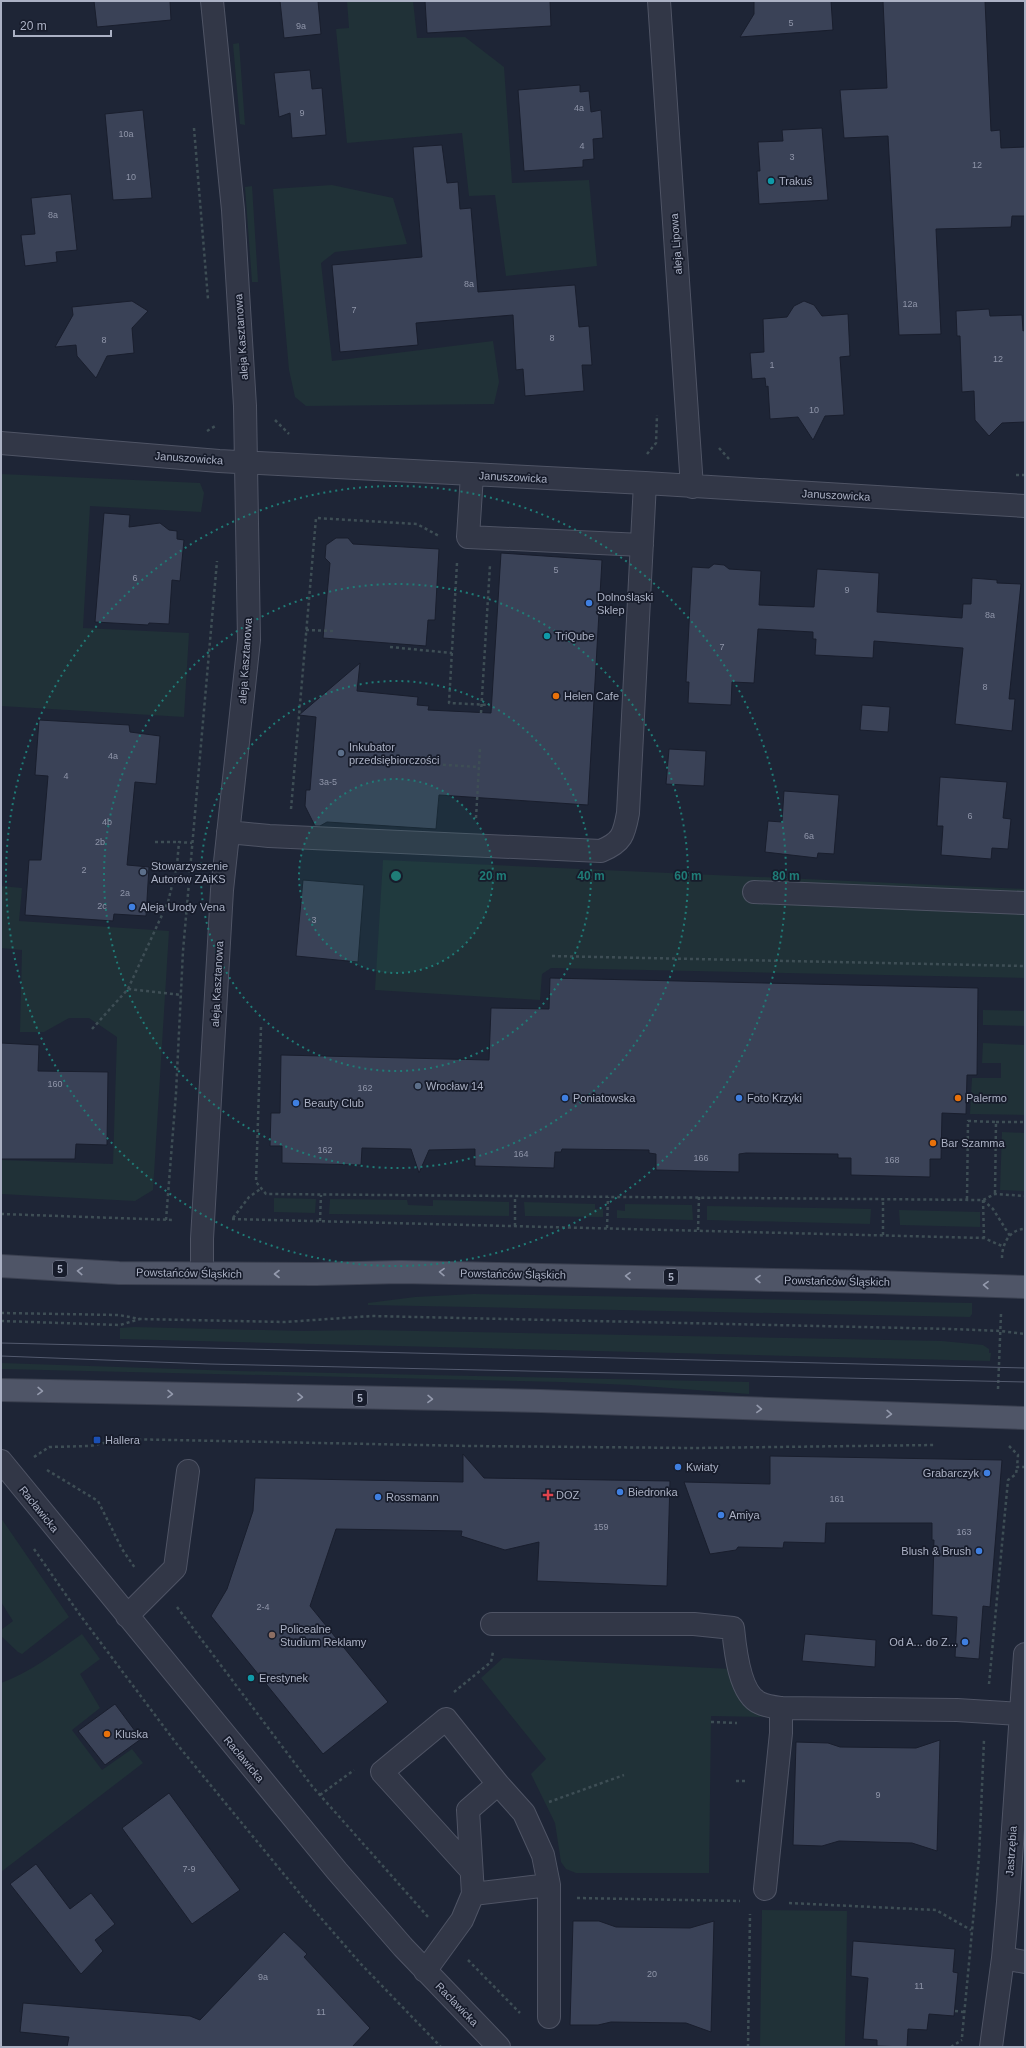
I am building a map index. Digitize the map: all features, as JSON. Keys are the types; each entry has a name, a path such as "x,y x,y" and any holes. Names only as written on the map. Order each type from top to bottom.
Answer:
{"main road":[{"name":"Powstańców Śląskich","path":"1,1266 119,1273 316,1274 416,1272 958,1284 1025,1287"},
{"name":"5","path":"1,1390 542,1401 1025,1418"}],"street":[{"name":"aleja Kasztanowa","path":"202,1273 222,890 248,640 246,415 233,210 212,1"},
{"name":"aleja Lipowa","path":"659,1 692,487"},
{"name":"Januszowicka","path":"1,443 219,461 246,461 472,475 645,483 1025,506"},
{"path":"472,475 468,537 642,545"},
{"path":"228,832 601,851 615,844 624,832 628,813 645,483"},
{"path":"754,892 1025,903"},
{"name":"Racławicka","path":"6,1467 126,1616 317,1847 426,1971 500,2047"},
{"path":"126,1616 175,1568 188,1471"},
{"path":"492,1624 694,1624 733,1628 737,1664 745,1687 758,1702 781,1708 935,1709 1020,1714"},
{"name":"Jastrzębia","path":"991,2047 1003,1958 1025,1654"},
{"path":"765,1889 781,1733 781,1708"},
{"path":"470,1869 382,1772 446,1719 524,1814 543,1855 549,1885 549,2017"},
{"path":"426,1971 462,1920 473,1894 470,1869 468,1810 498,1784"},
{"path":"473,1894 549,1885"},
{"path":"1003,1958 1025,1962"}],"path":[{"path":"194,126 208,305"},
{"path":"642,456 648,454 656,443 656,411"},
{"path":"272,417 287,434 295,436"},
{"path":"218,419 219,461"},
{"path":"717,446 733,461"},
{"path":"1009,475 1025,475"},
{"path":"289,836 316,518 417,524 444,538"},
{"path":"481,713 492,538"},
{"path":"166,1220 182,995 183,951 218,558"},
{"path":"457,561 449,703 490,705"},
{"path":"306,630 334,631"},
{"path":"390,648 452,653"},
{"path":"474,844 480,749"},
{"path":"413,763 479,767"},
{"path":"155,842 192,843"},
{"path":"92,1029 128,989 168,902 177,865 179,842"},
{"path":"552,956 1025,966"},
{"path":"128,989 182,995"},
{"path":"261,1027 256,1182 266,1194 967,1200 983,1200 995,1194 1025,1196"},
{"path":"967,1200 968,1121 1025,1122"},
{"path":"995,1194 996,1122"},
{"path":"232,1219 249,1197 262,1188"},
{"path":"320,1221 321,1195"},
{"path":"515,1226 516,1196"},
{"path":"607,1228 608,1197"},
{"path":"698,1230 699,1197"},
{"path":"883,1199 883,1235"},
{"path":"983,1200 993,1209 1010,1236"},
{"path":"983,1200 984,1238"},
{"path":"1,1214 166,1220 232,1219 984,1238 1002,1246"},
{"path":"1002,1263 1002,1246 1010,1236 1025,1229"},
{"path":"998,1396 1001,1311"},
{"path":"1,1313 120,1314 140,1319 285,1322 372,1316 1001,1331 1025,1334"},
{"path":"1,1321 120,1325 140,1319"},
{"path":"37,1464 32,1459 49,1447 90,1446 122,1439 470,1446 695,1448 940,1445"},
{"path":"961,2047 979,1857 986,1712 1008,1480 1016,1474 1018,1455 1006,1444"},
{"path":"1017,1467 1025,1467"},
{"path":"44,1468 98,1501 122,1549 164,1611 174,1603 312,1786 448,1939 522,2015"},
{"path":"32,1545 80,1615 180,1749 360,1963 441,2047"},
{"path":"478,1674 491,1662"},
{"path":"711,1722 745,1723"},
{"path":"524,1814 543,1804 624,1775"},
{"path":"748,2047 750,1912"},
{"path":"955,2011 964,2012"},
{"path":"951,2047 962,2040"}],"shaded area":[{"path":"347,1 413,1 417,38 465,37 504,67 512,183 589,180 597,266 506,276 495,195 469,196 462,133 347,143 336,29 349,28"},
{"path":"239,43 245,125 240,124 233,44"},
{"path":"332,185 393,198 407,244 335,252 321,263 332,361 493,341 499,382 494,404 306,406 295,397 289,370 273,189"},
{"path":"252,186 258,282 252,282 245,187"},
{"path":"1,474 200,483 204,493 201,512 90,506 83,628 189,633 184,717 1,706"},
{"path":"383,860 1025,889 1025,978 551,968 542,974 540,1000 375,990"},
{"path":"1,886 22,888 19,921 169,931 153,1190 135,1201 1,1194 1,1160 113,1164 117,1037 89,1018 69,1018 44,1032 20,1032 22,950 1,948"},
{"path":"983,1010 1025,1011 1025,1026 983,1025"},
{"path":"983,1043 1025,1045 1025,1115 970,1114 972,1078 1001,1078 1001,1063 982,1063"},
{"path":"1002,1132 1025,1133 1025,1191 1000,1190"},
{"path":"274,1198 316,1199 315,1213 274,1212"},
{"path":"330,1199 407,1200 408,1205 433,1206 433,1200 509,1202 509,1216 329,1214"},
{"path":"524,1202 595,1204 595,1209 603,1209 603,1217 525,1216"},
{"path":"625,1204 692,1205 693,1220 617,1218 617,1210 625,1211"},
{"path":"707,1206 871,1209 870,1224 707,1220"},
{"path":"899,1210 980,1212 980,1227 900,1225"},
{"path":"474,1294 972,1303 972,1314 970,1317 368,1305 368,1303 415,1297"},
{"path":"134,1327 942,1341 983,1345 989,1349 989,1353 991,1353 990,1361 120,1339 120,1328"},
{"path":"1,1363 237,1371 749,1382 749,1394 630,1385 561,1382 1,1369"},
{"path":"1,1518 69,1617 22,1654 1,1636 1,1630 13,1621 1,1602"},
{"path":"82,1634 100,1659 80,1674 100,1708 72,1730 102,1770 132,1749 143,1763 1,1872 1,1683 23,1673 53,1655"},
{"path":"503,1658 732,1669 765,1710 766,1717 711,1716 709,1873 576,1873 566,1869 561,1862 555,1823 531,1774 546,1759 481,1678"},
{"path":"762,1910 847,1911 845,2047 760,2047"}],"building":[{"path":"94,1 170,1 171,20 97,27"},
{"path":"280,1 318,1 321,34 284,38"},
{"path":"425,1 550,1 551,26 427,33"},
{"path":"754,1 831,1 833,30 740,37 754,14"},
{"path":"883,1 985,1 991,131 1000,130 1001,148 1025,147 1025,216 1012,216 1011,227 936,229 941,334 899,335 888,136 844,138 840,90 887,88"},
{"path":"310,70 312,89 322,88 326,135 292,138 290,113 279,117 274,73"},
{"path":"580,85 580,92 589,91 591,112 601,110 603,138 593,139 594,159 583,160 583,167 524,171 518,90"},
{"path":"143,110 152,198 113,200 105,114"},
{"path":"822,128 828,200 759,204 757,171 760,171 758,142 783,141 782,130"},
{"path":"442,145 447,183 458,182 460,209 471,208 478,292 575,285 579,327 589,326 592,365 582,365 584,391 525,396 523,369 516,370 513,315 416,323 418,345 340,352 332,265 422,257 413,147"},
{"path":"71,194 77,250 56,252 57,262 25,266 21,235 35,234 31,198"},
{"path":"132,301 148,311 132,328 134,353 107,356 96,378 77,356 76,345 55,347 73,315 72,307"},
{"path":"804,301 814,305 822,316 848,314 850,356 840,357 844,415 825,416 813,440 798,417 770,419 768,386 766,387 765,378 752,379 750,353 764,352 763,319 787,317 794,306"},
{"path":"989,309 990,316 1022,315 1023,331 1025,330 1025,422 1002,423 989,436 975,420 974,391 962,392 960,336 957,336 956,311"},
{"path":"104,513 130,515 129,527 160,523 169,530 177,531 177,539 184,540 180,581 172,580 169,624 149,623 148,625 95,622"},
{"path":"336,538 348,538 353,544 439,549 435,620 428,620 426,646 323,638 330,563 325,558 326,545"},
{"path":"501,553 602,560 588,805 439,795 436,829 327,822 320,826 315,826 305,806 306,790 310,790 316,717 299,715 360,663 357,691 418,697 417,705 429,706 428,710 491,713"},
{"path":"714,564 724,565 729,569 761,571 759,605 814,607 817,569 879,573 877,612 962,618 963,604 971,604 972,578 997,580 997,583 1021,584 1009,699 1015,699 1012,731 955,724 963,648 874,641 873,658 815,655 816,639 813,639 813,632 758,629 754,683 732,682 731,705 688,703 689,682 686,682 692,567 709,568"},
{"path":"862,705 890,707 888,732 860,730"},
{"path":"39,720 129,725 130,732 160,736 156,784 135,782 127,865 149,867 146,916 114,914 113,921 25,915 29,860 41,860 48,776 35,775"},
{"path":"669,749 706,751 704,786 666,784"},
{"path":"940,777 1007,782 1003,818 1011,819 1008,849 992,848 991,859 941,855 943,826 937,826"},
{"path":"784,791 839,795 834,854 818,853 817,858 765,852 768,821 782,822"},
{"path":"303,880 364,885 358,962 296,956"},
{"path":"550,978 978,988 977,1075 967,1075 966,1114 942,1113 941,1159 930,1159 930,1177 851,1175 851,1158 838,1158 838,1154 739,1154 739,1172 656,1170 656,1154 649,1153 649,1150 562,1149 561,1152 555,1152 554,1168 475,1166 475,1149 429,1150 419,1173 411,1149 362,1148 361,1165 282,1163 282,1146 270,1146 271,1113 280,1113 281,1055 489,1060 491,1008 549,1009"},
{"path":"1,1043 39,1045 38,1071 108,1072 107,1145 76,1144 75,1159 1,1159"},
{"path":"463,1454 484,1478 670,1481 667,1586 537,1581 539,1542 505,1550 461,1536 462,1531 336,1529 310,1606 388,1702 323,1754 211,1616 227,1589 253,1511 255,1478 463,1482"},
{"path":"770,1456 1002,1460 990,1607 983,1606 979,1659 955,1657 957,1617 932,1615 934,1540 932,1540 932,1523 826,1523 825,1543 784,1542 783,1548 738,1547 736,1550 710,1554 684,1482 770,1484"},
{"path":"805,1634 876,1640 875,1667 802,1661"},
{"path":"115,1704 141,1739 105,1765 78,1731"},
{"path":"940,1740 937,1851 912,1843 839,1841 822,1846 793,1845 796,1742 828,1743 840,1747 916,1748"},
{"path":"169,1793 240,1890 192,1924 122,1828"},
{"path":"36,1864 70,1909 91,1893 115,1924 95,1940 103,1951 81,1974 10,1884"},
{"path":"573,1921 599,1921 616,1927 690,1928 714,1921 711,2032 686,2023 611,2022 598,2025 570,2025"},
{"path":"284,1932 307,1954 304,1957 370,2028 352,2047 67,2047 69,2037 20,2032 23,2003 190,2016 200,2020"},
{"path":"853,1941 955,1949 953,1972 958,1973 954,2016 929,2014 927,2030 908,2029 907,2047 877,2046 877,2040 863,2039 868,1978 851,1976"}],"tram line":[{"path":"1,1343 1025,1368"},
{"path":"1,1356 209,1364 1025,1382"}],"place":[{"name":"Trakuś","path":"771,181"},
{"name":"Dolnośląski Sklep","path":"589,603"},
{"name":"TriQube","path":"547,636"},
{"name":"Helen Cafe","path":"556,696"},
{"name":"Inkubator przedsiębiorczości","path":"341,753"},
{"name":"Stowarzyszenie Autorów ZAiKS","path":"143,872"},
{"name":"Aleja Urody Vena","path":"132,907"},
{"name":"Wrocław 14","path":"418,1086"},
{"name":"Poniatowska","path":"565,1098"},
{"name":"Foto Krzyki","path":"739,1098"},
{"name":"Palermo","path":"958,1098"},
{"name":"Beauty Club","path":"296,1103"},
{"name":"Bar Szamma","path":"933,1143"},
{"name":"Hallera","path":"97,1440"},
{"name":"Kwiaty","path":"678,1467"},
{"name":"Grabarczyk","path":"987,1473"},
{"name":"Biedronka","path":"620,1492"},
{"name":"DOZ","path":"548,1495"},
{"name":"Rossmann","path":"378,1497"},
{"name":"Amiya","path":"721,1515"},
{"name":"Blush & Brush","path":"979,1551"},
{"name":"Policealne Studium Reklamy","path":"272,1635"},
{"name":"Od A... do Z...","path":"965,1642"},
{"name":"Erestynek","path":"251,1678"},
{"name":"Kluska","path":"107,1734"}]}
